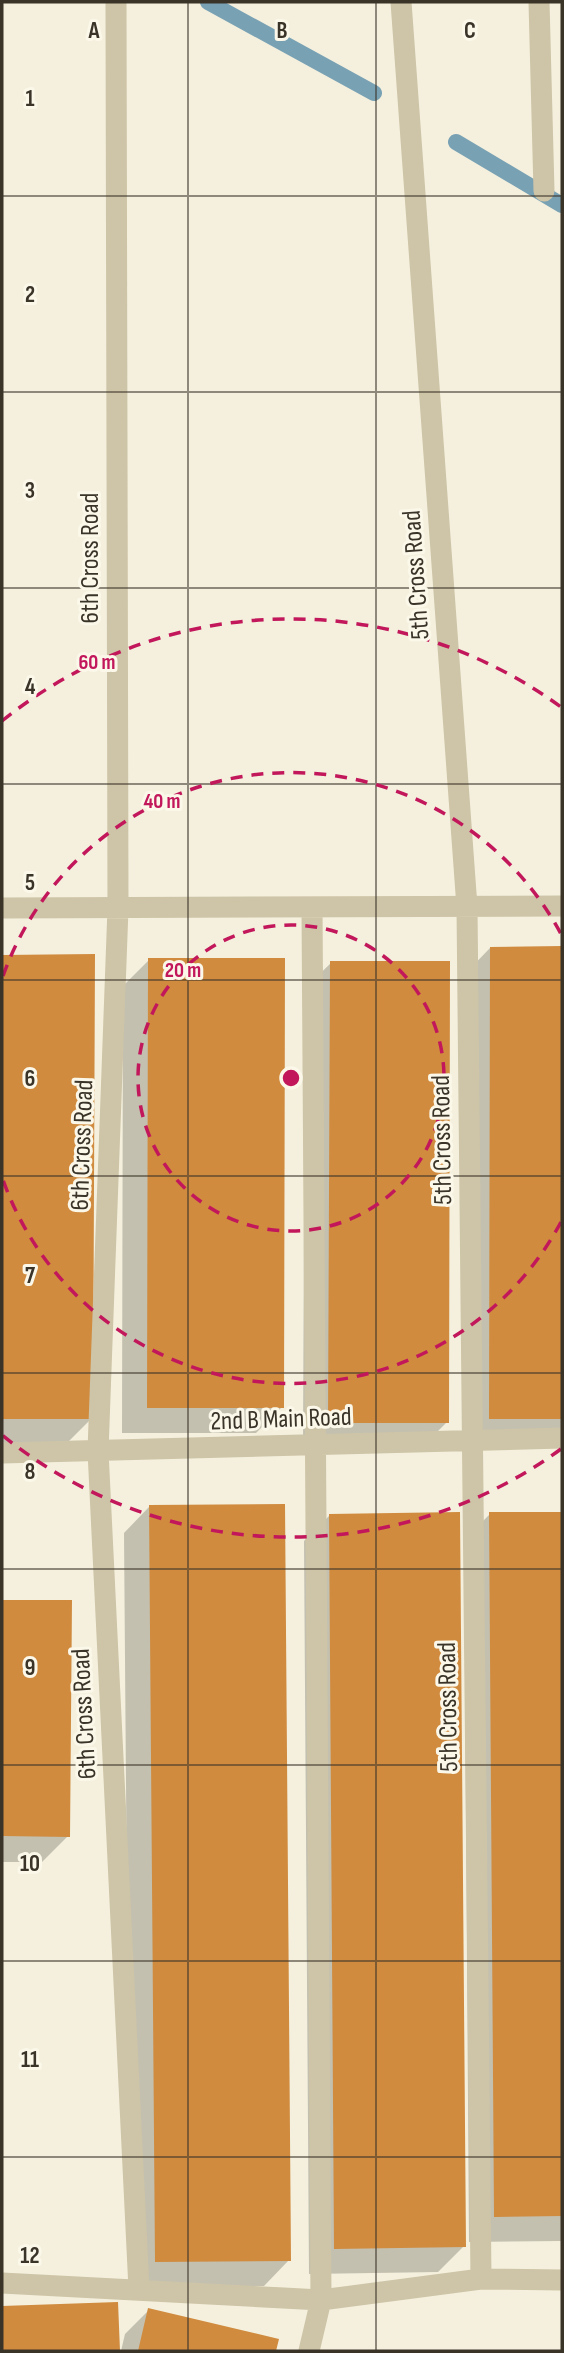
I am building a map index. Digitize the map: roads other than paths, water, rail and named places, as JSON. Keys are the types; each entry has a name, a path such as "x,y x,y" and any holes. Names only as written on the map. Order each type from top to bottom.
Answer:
{"street":[{"name":"6th Cross Road","path":"116,2 118,908 98,1451 139,2289"},
{"name":"5th Cross Road","path":"401,2 467,907 481,2279"},
{"path":"539,2 544,191"},
{"path":"2,908 562,906"},
{"path":"309,2351 321,2300 312,907"},
{"name":"2nd B Main Road","path":"2,1453 562,1438"},
{"path":"2,2283 321,2300 481,2279 562,2280"}],"waterway":[{"path":"208,2 374,93"},
{"path":"456,142 562,205"}]}
